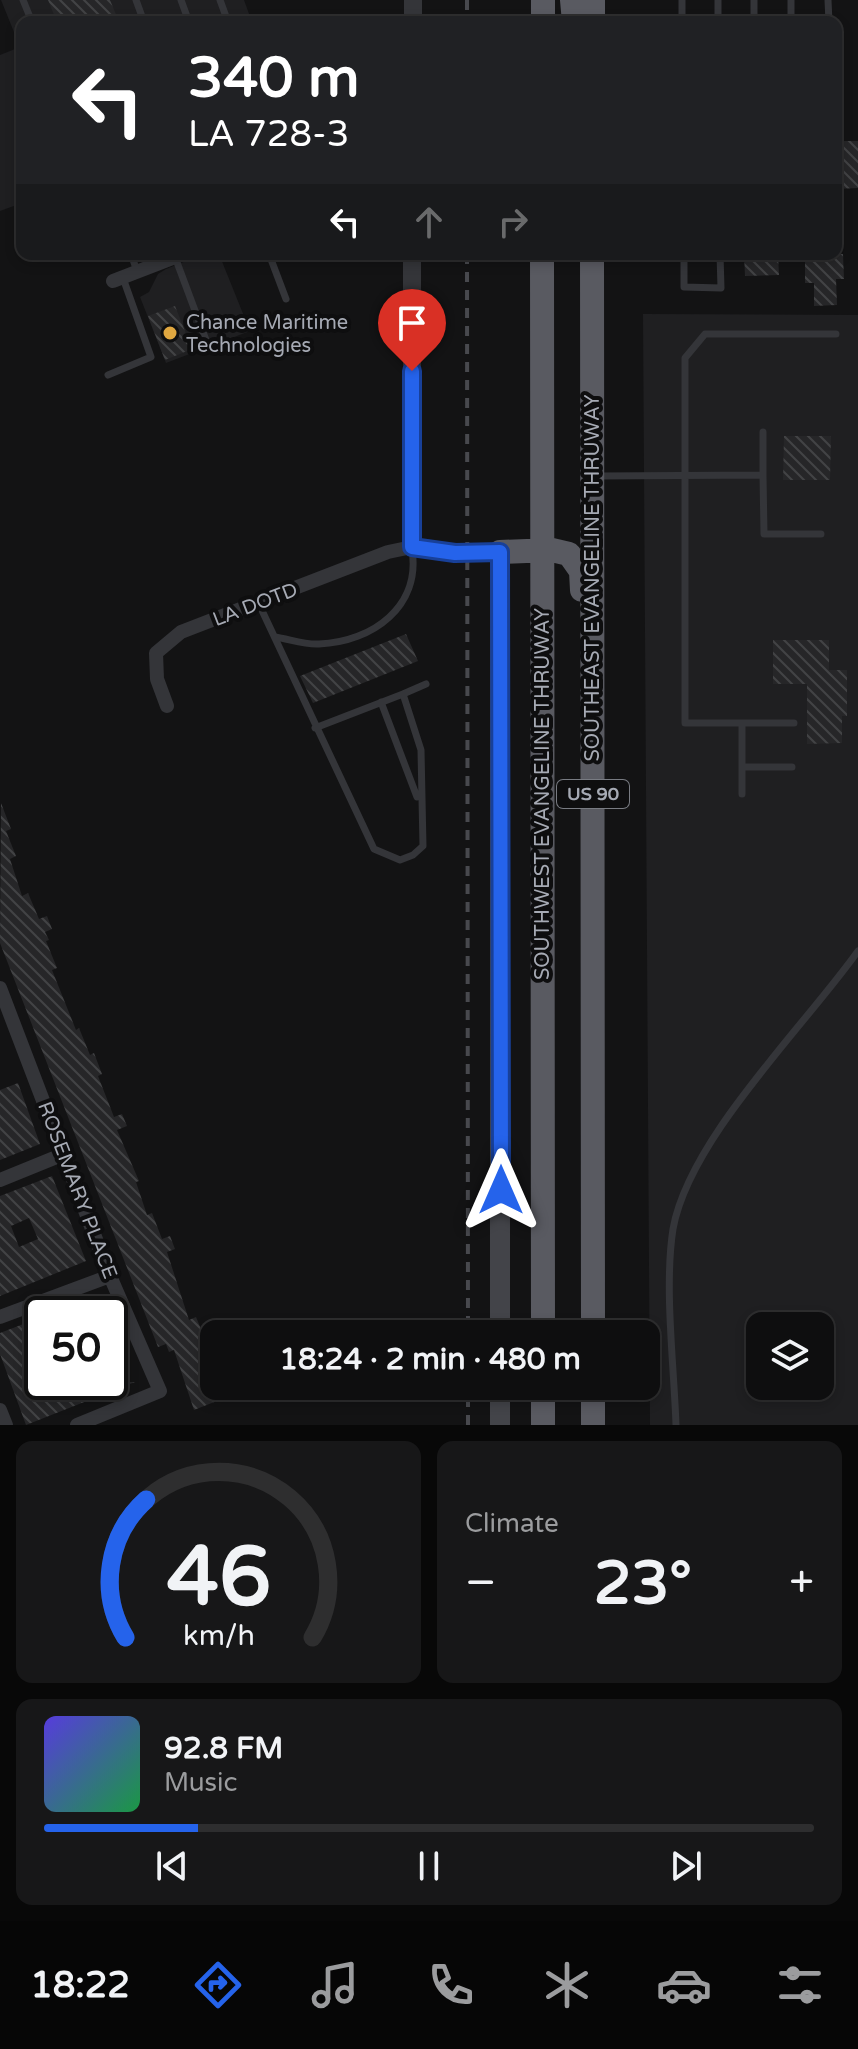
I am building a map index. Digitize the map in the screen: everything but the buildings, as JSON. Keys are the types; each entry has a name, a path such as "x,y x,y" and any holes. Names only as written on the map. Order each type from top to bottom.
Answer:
{"highway":[{"name":"SOUTHWEST EVANGELINE THRUWAY","path":"542,260 543,1320"},
{"name":"SOUTHEAST EVANGELINE THRUWAY","path":"592,260 593,1320"},
{"path":"500,552 562,551 574,558 593,618"},
{"path":"500,552 521,564 542,606"},
{"path":"543,1400 543,1425"},
{"path":"593,1400 593,1425"}],"main road":[{"path":"500,552 500,1320"},
{"path":"500,1400 500,1425"}],"street":[{"path":"124,277 169,260"},
{"path":"412,260 412,547 455,553 500,552"},
{"name":"LA DOTD","path":"167,706 157,679 156,653 181,632 388,552 412,547"},
{"name":"ROSEMARY PLACE","path":"0,988 110,1276 160,1391 77,1425"},
{"path":"0,1180 64,1154"},
{"path":"0,1317 110,1276"},
{"path":"0,1410 6,1425"}],"lane":[{"path":"108,375 151,357 124,277 129,260"},
{"path":"180,260 206,340"},
{"path":"271,260 286,299"},
{"path":"684,260 684,287 721,288 720,260"},
{"path":"794,723 685,723 685,358 705,334 836,334"},
{"path":"763,432 764,534 821,534"},
{"path":"592,476 763,475"},
{"path":"275,637 318,645 358,637 383,625 409,594 415,567 412,547"},
{"path":"258,602 374,849 400,860 413,855 423,846 421,750 403,694"},
{"path":"315,728 426,684"},
{"path":"381,702 420,802"},
{"path":"742,723 742,794"},
{"path":"742,767 792,767"},
{"path":"676,1425 671,1277 673,1230 682,1197 716,1133 858,951"}],"shaded area":[{"path":"1,0 244,0 250,16 16,16 16,37"},
{"path":"16,49 16,205 0,211 0,55"},
{"path":"188,260 221,260 250,331 166,363 140,297 149,292 158,274"},
{"path":"643,314 858,315 858,1425 650,1425 650,1400 660,1400 660,1320 649,1320"}],"railway":[{"path":"467,0 467,16"},
{"path":"467,260 468,1320"},
{"path":"468,1400 468,1425"}],"place":[{"name":"Chance Maritime Technologies","path":"170,333"}],"route":[{"path":"412,371 412,547 455,553 500,552 501,1190"}]}
